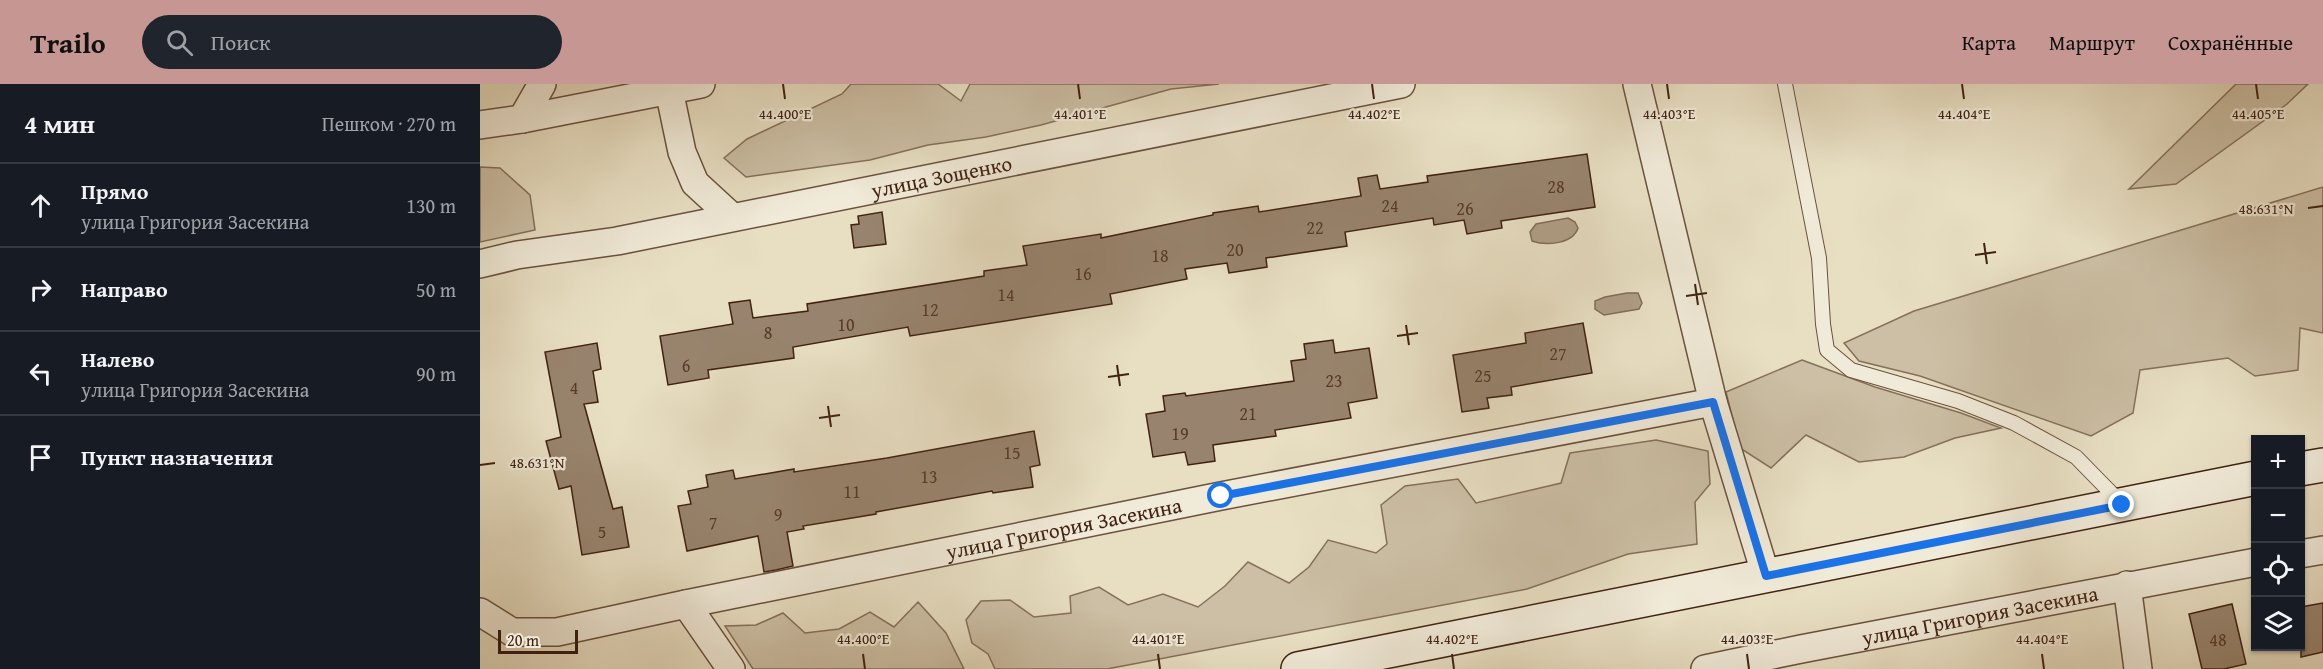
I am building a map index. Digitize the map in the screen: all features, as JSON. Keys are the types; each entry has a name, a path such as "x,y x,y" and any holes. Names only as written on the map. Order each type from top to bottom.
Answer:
{"main road":[{"path":"2305,468 2323,465"},
{"path":"1298,669 2251,479"}],"street":[{"path":"522,119 542,84"},
{"path":"480,125 701,84"},
{"name":"улица Зощенко","path":"480,264 517,255 617,241 1401,84"},
{"path":"1637,84 1713,402 1766,576"},
{"path":"669,90 682,152 695,183 732,218"},
{"name":"улица Григория Засекина","path":"480,612 512,632 557,632 1209,499 1713,402"},
{"path":"2305,553 2323,550"},
{"name":"улица Григория Засекина","path":"1705,669 1803,659 2127,585 2251,563"},
{"path":"2127,585 2138,669"},
{"path":"686,604 731,669"}],"lane":[{"path":"1785,84 1819,258 1827,350 1851,370 1958,401 2014,423 2076,457 2122,505"}],"shaded area":[{"path":"851,84 938,84 961,101 970,84 1219,84 1171,89 1041,125 986,137 928,145 870,160 746,177 724,158 747,139 842,94"},
{"path":"2236,84 2308,84 2287,104 2176,184 2129,189"},
{"path":"480,167 500,168 530,195 535,230 480,242"},
{"path":"2323,187 2323,333 2300,328 2298,370 2255,376 2228,358 2140,370 2133,413 2091,436 1920,376 1859,361 1844,343 1914,311"},
{"path":"1568,218 1575,222 1578,228 1571,237 1551,243 1532,241 1530,232 1536,224"},
{"path":"1627,293 1638,293 1642,303 1639,309 1604,315 1595,309 1595,301"},
{"path":"1802,360 1875,387 1961,413 2001,428 1955,438 1904,457 1859,462 1806,435 1771,468 1740,448 1726,392"},
{"path":"1656,440 1708,451 1710,484 1695,502 1697,544 1628,554 1527,589 1107,669 995,669 988,654 972,643 966,620 981,601 1010,600 1034,617 1071,613 1070,596 1099,587 1128,605 1163,594 1198,607 1225,586 1248,562 1289,583 1309,567 1328,540 1376,553 1387,544 1381,505 1405,486 1458,479 1476,503 1561,483 1570,453"},
{"path":"918,602 946,633 964,669 753,669 725,626 756,625 783,613 805,633 839,629 870,612 894,627"}],"building":[{"path":"1587,154 1595,207 1501,221 1502,228 1467,234 1464,220 1434,225 1433,218 1345,232 1347,246 1266,258 1267,267 1229,273 1227,263 1185,269 1187,279 1110,294 1112,304 910,336 908,327 793,347 794,358 708,370 709,378 668,385 660,336 733,324 729,303 750,300 753,318 808,311 807,304 984,276 984,271 1027,265 1023,246 1101,234 1101,238 1213,215 1213,213 1258,206 1259,212 1361,196 1358,178 1377,175 1380,189 1428,182 1427,176"},
{"path":"882,212 886,244 854,248 851,225 859,224 858,216"},
{"path":"1583,323 1592,373 1511,387 1512,395 1487,398 1489,408 1462,412 1453,355 1526,343 1525,333"},
{"path":"1333,340 1335,353 1369,348 1377,398 1348,403 1351,418 1275,430 1276,436 1213,445 1215,461 1188,465 1185,452 1153,457 1146,414 1165,411 1163,396 1185,393 1186,396 1294,381 1291,361 1306,359 1304,344"},
{"path":"597,343 601,369 593,371 598,402 584,404 613,509 622,507 629,547 582,555 571,486 559,489 546,441 561,437 545,352"},
{"path":"1034,431 1040,465 1030,467 1033,487 993,493 992,491 803,526 804,529 787,532 793,566 776,570 764,572 758,536 687,551 678,506 691,504 688,491 708,487 706,475 733,470 735,479 794,469 794,472 887,458"},
{"path":"2323,603 2323,652 2301,657 2301,651 2305,651 2305,606"},
{"path":"2232,604 2246,664 2224,669 2202,669 2189,614"}],"route":[{"path":"1221,496 1713,402 1766,576 2122,505"}]}
